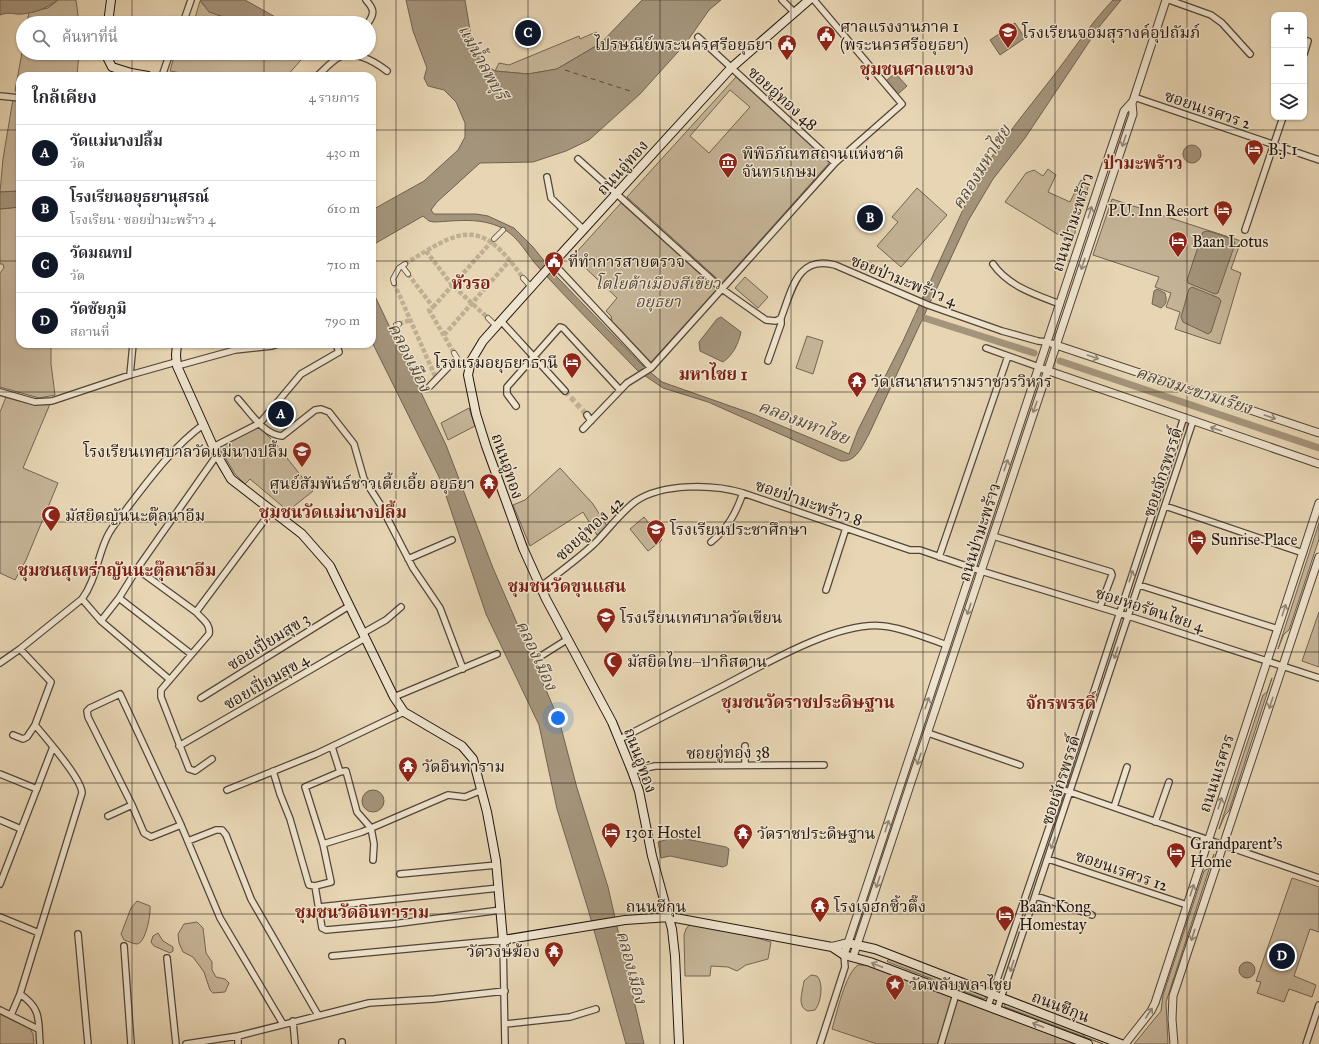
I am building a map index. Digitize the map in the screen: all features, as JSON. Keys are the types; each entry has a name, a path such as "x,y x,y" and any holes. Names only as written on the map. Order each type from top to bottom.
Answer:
{"main road":[{"path":"109,16 111,0"},
{"name":"ถนนอู่ทอง","path":"679,1044 676,956 670,917 661,889 644,811 632,771 620,739 540,586 523,548 486,446 469,387 468,374 469,366 477,349 498,323 731,68 809,0"},
{"path":"108,60 109,64 116,69 130,72"},
{"path":"177,348 177,364 215,451 231,479 306,538 326,561 350,606 394,697 404,712 454,740 468,751 482,790 497,865 503,940"},
{"name":"ถนนชีกุน","path":"503,940 625,920 670,917 832,946 848,943 892,955 1121,1044"},
{"name":"ถนนชีกุน","path":"832,946 844,955 874,963 1088,1044"}],"street":[{"path":"185,16 191,0"},
{"path":"366,0 373,8 374,11 372,16"},
{"path":"782,0 794,12"},
{"path":"583,429 627,383 650,369 835,163 902,104 814,0"},
{"name":"ถนนป่ามะพร้าว","path":"845,967 853,958 928,733 1133,114 1133,100 1166,0"},
{"path":"1169,0 1211,15 1222,23 1250,54"},
{"name":"ซอยอู่ทอง 48","path":"698,37 835,163"},
{"path":"1306,48 1308,41"},
{"path":"163,72 168,60"},
{"path":"321,72 335,60"},
{"path":"369,60 387,71"},
{"path":"0,96 16,98"},
{"name":"ถนนป่ามะพร้าว","path":"820,1044 845,967 844,955 946,645 1124,111 1133,100"},
{"name":"ซอยนเรศวร 2","path":"1133,100 1319,160"},
{"path":"1245,230 1282,120"},
{"path":"578,159 722,289 766,320 776,321 781,318"},
{"path":"547,177 551,198 584,230"},
{"path":"494,239 503,230"},
{"path":"1080,244 1089,247"},
{"name":"ซอยป่ามะพร้าว 4","path":"768,361 781,324 781,318 799,275 803,269 818,263 834,265 928,305 1002,331 1047,342"},
{"path":"993,264 1006,279 1036,295 1060,304"},
{"path":"394,283 392,280 399,268 404,265 408,274"},
{"path":"551,265 650,369"},
{"path":"523,278 531,287"},
{"path":"488,318 498,323 533,355 565,391"},
{"path":"516,406 507,394 507,387 533,355 562,327 620,390"},
{"path":"1047,342 1319,433"},
{"path":"130,375 133,348"},
{"path":"0,392 36,402 48,402 130,375 236,350 254,348"},
{"path":"101,621 119,598 215,451 260,423 300,374 339,352 338,348"},
{"path":"986,348 1319,464"},
{"path":"454,353 457,358 456,363"},
{"path":"939,557 1008,356"},
{"path":"430,386 436,378 453,362 469,366"},
{"path":"238,399 260,423 276,435 282,436 314,410 321,409 329,412 354,444 364,479 380,504 408,560 440,608 463,669"},
{"path":"586,415 592,421"},
{"name":"ซอยจักรพรรดิ์","path":"988,1006 1184,418"},
{"name":"ซอยจักรพรรดิ์","path":"997,1010 1193,421"},
{"path":"0,663 20,649 82,599 89,590 95,575 107,535 158,467 188,436 204,424"},
{"path":"1169,463 1178,466"},
{"name":"ซอยป่ามะพร้าว 8","path":"636,501 653,494 690,486 716,487 743,493 910,550 920,550 972,568"},
{"path":"711,542 729,524 738,509 743,493"},
{"name":"ซอยอู่ทอง 42","path":"540,586 578,558 636,501"},
{"name":"ถนนนเรศวร","path":"1125,1044 1151,1012 1155,1003 1319,503"},
{"path":"1165,506 1303,553"},
{"path":"196,612 272,510"},
{"path":"826,590 846,528"},
{"path":"1147,529 1156,532"},
{"path":"993,536 1111,572 1112,575 1100,607"},
{"path":"408,560 452,540"},
{"name":"ถนนนเรศวร","path":"1174,1044 1172,1019 1173,996 1319,557"},
{"name":"ซอยหอรัตนไชย 4","path":"972,568 1119,613 1319,678"},
{"path":"137,569 196,612 210,629 209,634 161,690 161,697 178,746 192,771 195,771 212,759"},
{"path":"1139,585 1278,629"},
{"path":"119,598 191,654"},
{"path":"82,599 101,621 169,679"},
{"name":"ซอยเปี่ยมสุข 3","path":"201,698 350,606"},
{"name":"ซอยเปี่ยมสุข 4","path":"178,746 364,636 401,607"},
{"path":"620,739 762,666 816,641 862,626 897,628 946,645"},
{"path":"541,656 568,639"},
{"path":"13,735 23,739 27,737 35,726 51,682 20,649"},
{"path":"394,697 497,654"},
{"path":"1100,670 1109,674"},
{"path":"181,825 151,837 144,833 132,805 88,717 87,712 90,708 120,694 181,825 220,918 283,1024"},
{"path":"227,790 332,747 404,712"},
{"path":"11,1015 20,994 82,793 81,785 53,747 35,726"},
{"path":"928,733 1020,765"},
{"path":"745,746 745,765"},
{"path":"0,884 3,868 21,829 53,747"},
{"path":"332,747 340,772"},
{"name":"ซอยอู่ทอง 38","path":"632,771 655,766 824,765"},
{"path":"1114,808 1127,767"},
{"path":"273,771 290,819 309,885 315,886 331,882 323,844 305,787 340,772 346,771 357,812 371,828 374,844 373,860"},
{"path":"0,774 37,789"},
{"path":"1155,822 1169,782"},
{"path":"1061,789 1319,878"},
{"path":"323,844 371,828 448,795 465,797 482,790"},
{"path":"108,816 132,805"},
{"path":"0,820 21,829"},
{"path":"188,841 216,830 222,830 226,835 251,899 318,1015"},
{"name":"ซอยนเรศวร 12","path":"1048,859 1187,905"},
{"path":"400,874 497,865"},
{"path":"315,886 320,907 322,928 326,930 393,924 501,910"},
{"path":"320,907 499,888"},
{"path":"1036,896 1092,915"},
{"path":"1020,912 1029,916"},
{"path":"0,917 39,933"},
{"path":"78,934 88,1044"},
{"path":"332,956 503,940 505,1044"},
{"path":"124,946 131,1044"},
{"path":"167,958 176,1044"},
{"path":"186,1044 238,1036 369,1003 434,999 505,991"},
{"path":"20,994 29,1000 36,1009 40,1044"},
{"path":"941,1044 956,994"},
{"path":"1306,1044 1319,1005"},
{"path":"505,1024 570,1017 596,1009"},
{"path":"0,1010 38,1029"},
{"path":"293,1022 295,1044"},
{"path":"238,1036 238,1044"}],"green space":[{"path":"58,0 76,0 78,16 28,16 29,12 48,8"},
{"path":"200,1 207,9 221,16 196,16"},
{"path":"596,32 601,43 557,69 528,74 495,71 499,63 509,65 579,36 580,39"},
{"path":"21,60 78,60 77,72 18,72"},
{"path":"173,60 301,60 290,72 170,71"},
{"path":"736,77 830,162 722,283 627,197","holes":["730,90 750,107 709,153 690,136"]},
{"path":"13,99 16,99 16,191 0,192 3,159"},
{"path":"1048,169 1056,175 1048,192 1070,202 1081,180 1089,184 1072,243 1005,202 1026,173 1034,170 1043,176"},
{"path":"917,188 947,215 901,267 877,246 898,222 892,217"},
{"path":"1112,199 1241,241 1231,269 1241,273 1220,344 1175,329 1180,312 1166,307 1171,293 1155,287 1159,277 1093,255"},
{"name":"โตโยต้าเมืองสีเขียว อยุธยา","path":"621,203 717,289 651,362 612,321 611,316 606,311 617,298 573,256"},
{"path":"16,207 16,348 51,348 51,364 55,395 39,398 0,387 0,273 4,268 3,264 0,264 0,209"},
{"path":"745,277 768,297 758,308 735,288"},
{"path":"807,336 823,341 813,374 796,368"},
{"path":"6,397 39,404 50,404 23,468 58,483 26,560 15,580 0,573 0,412"},
{"path":"469,408 475,426 448,440 441,423"},
{"path":"258,426 276,444 313,491 288,511 250,479 245,484 235,474 219,447"},
{"path":"560,468 593,504 607,526 597,535 583,512 530,546 513,505 525,500"},
{"path":"644,517 662,540 648,551 630,529"},
{"path":"1319,523 1319,539 1289,630 1284,634 1278,649"},
{"path":"1319,612 1319,667 1302,661"},
{"path":"1272,678 1229,811 1225,815 1219,829 1263,695 1267,692"},
{"path":"1214,854 1166,1002 1168,1044 1134,1044 1161,1011 1163,995 1204,871 1209,868"},
{"path":"1292,878 1319,887 1319,932 1310,929 1294,976 1316,985 1312,997 1289,989 1284,1002 1257,993 1261,982 1256,981"},
{"path":"137,901 150,906 150,910 149,921 143,939 137,944 134,944 124,940 121,934 131,908"},
{"path":"197,922 203,928 206,953 212,962 212,970 216,977 225,979 229,983 225,992 213,993 210,990 204,972 193,957 183,952 179,943 178,934 184,924"},
{"path":"690,924 750,936 771,942 768,959 746,965 737,971 728,967 711,966 710,976 685,976 684,935"},
{"path":"158,933 163,941 173,947 173,951 170,953 154,946 151,942 153,936"},
{"path":"889,959 985,996 986,998 984,999 888,962 887,961"},
{"path":"858,965 866,965 1076,1044 877,1044 832,1029 845,985 853,970"},
{"path":"811,975 817,976 819,979 821,993 819,1003 815,1010 808,1011 802,1006 801,998 804,981"},
{"path":"1006,1004 1082,1033 1085,1037 1103,1044 1005,1007 1004,1005"},
{"path":"0,1014 30,1029 33,1034 34,1044 0,1044"}],"water":[{"path":"0,0 58,0 45,8 32,13 7,13 0,15"},
{"path":"200,0 245,0 274,16 221,16 209,12"},
{"name":"แม่น้ำลพบุรี","path":"406,0 465,0 475,50 483,62 495,71 528,74 557,69 601,43 642,0 721,0 709,10 686,43 640,94 589,140 566,151 533,162 480,163 437,202 431,210 434,214 476,214 488,216 514,228 533,247 557,277 643,366 662,382 753,414 849,454 858,430 903,341 977,179 1003,140 1081,38 1113,0 1121,0 1099,27 1025,138 993,179 968,221 869,434 855,456 847,461 841,461 708,402 663,388 638,371 551,281 518,241 502,228 477,221 434,222 429,221 423,216 376,243 376,208 424,181 458,150 465,137 465,123 456,102 444,90 428,86 424,78 427,68 413,31"},
{"path":"1015,23 1025,38 1000,55 990,40"},
{"path":"895,73 907,86 898,94 886,81"},
{"path":"1192,145 1198,148 1201,154 1198,160 1192,163 1186,160 1183,154 1186,148"},
{"path":"16,191 16,207 0,209 0,192"},
{"path":"1208,231 1233,239 1235,244 1218,293 1215,294 1188,283 1187,280 1203,232"},
{"path":"1192,287 1219,298 1221,301 1211,332 1208,334 1183,322 1181,317 1189,289"},
{"path":"1157,289 1166,295 1165,303 1161,308 1152,304 1154,291"},
{"path":"376,298 446,445 493,568 559,720 577,788 608,887 644,1044 626,1044 588,909 557,809 539,725 486,614 441,481 375,348"},
{"path":"721,317 741,332 735,348 730,356 723,362 700,351 699,342 717,319"},
{"path":"373,790 381,793 384,801 381,809 373,812 365,809 362,801 365,793"},
{"path":"676,837 726,847 729,849 727,865 723,867 670,856 661,858 658,842"},
{"path":"1247,962 1253,964 1255,970 1253,976 1247,978 1241,976 1239,970 1241,964"}],"waterway":[{"name":"คลองมะขามเรียง","path":"918,316 1034,353"},
{"name":"คลองมะขามเรียง","path":"1060,361 1319,448"}],"ferry route":[{"path":"565,70 633,92"}],"tunnel":[{"path":"405,264 441,243 456,237 469,235 482,237 494,245 508,258 523,278"},
{"path":"433,307 493,240"},
{"path":"426,251 452,285 488,318"},
{"path":"444,335 510,260"},
{"path":"408,274 433,307 429,310 454,353"},
{"path":"394,283 435,376"},
{"path":"399,324 410,320"},
{"path":"565,391 587,415"}],"place":[{"name":"วัดมณฑป","path":"528,33"},
{"name":"โรงเรียนจอมสุรางค์อุปถัมภ์","path":"1008,49"},
{"name":"ศาลแรงงานภาค 1 (พระนครศรีอยุธยา)","path":"826,52"},
{"name":"ไปรษณีย์พระนครศรีอยุธยา","path":"787,61"},
{"name":"B.J 1","path":"1254,166"},
{"name":"พิพิธภัณฑสถานแห่งชาติ จันทรเกษม","path":"728,179"},
{"name":"โรงเรียนอยุธยานุสรณ์","path":"870,218"},
{"name":"P.U. Inn Resort","path":"1223,227"},
{"name":"Baan Lotus","path":"1178,258"},
{"name":"ที่ทำการสายตรวจ","path":"554,278"},
{"name":"โรงแรมอยุธยาธานี","path":"572,379"},
{"name":"วัดเสนาสนารามราชวรวิหาร","path":"857,398"},
{"name":"วัดแม่นางปลื้ม","path":"281,414"},
{"name":"โรงเรียนเทศบาลวัดแม่นางปลื้ม","path":"302,468"},
{"name":"ศูนย์สัมพันธ์ชาวเตี้ยเอี้ย อยุธยา","path":"489,500"},
{"name":"มัสยิดญันนะตุ๊ลนาอีม","path":"51,532"},
{"name":"โรงเรียนประชาศึกษา","path":"656,546"},
{"name":"Sunrise Place","path":"1197,556"},
{"name":"โรงเรียนเทศบาลวัดเขียน","path":"606,634"},
{"name":"มัสยิดไทย–ปากิสตาน","path":"613,678"},
{"name":"วัดอินทาราม","path":"408,783"},
{"name":"1301 Hostel","path":"611,849"},
{"name":"วัดราชประดิษฐาน","path":"743,850"},
{"name":"Grandparent's Home","path":"1176,869"},
{"name":"โรงเจฮกซิ้วตึ๊ง","path":"820,923"},
{"name":"Baan Kong Homestay","path":"1005,932"},
{"name":"วัดชัยภูมิ","path":"1282,956"},
{"name":"วัดวงษ์ฆ้อง","path":"554,968"},
{"name":"วัดพลับพลาไชย","path":"895,1001"}],"district":[{"name":"ชุมชนศาลแขวง","path":"917,69"},
{"name":"ป่ามะพร้าว","path":"1143,163"},
{"name":"หัวรอ","path":"471,283"},
{"name":"มหาไชย 1","path":"713,374"},
{"name":"ชุมชนวัดแม่นางปลื้ม","path":"333,512"},
{"name":"ชุมชนสุเหร่าญันนะตุ๊ลนาอีม","path":"117,570"},
{"name":"ชุมชนวัดขุนแสน","path":"567,586"},
{"name":"ชุมชนวัดราชประดิษฐาน","path":"808,702"},
{"name":"จักรพรรดิ์","path":"1061,703"},
{"name":"ชุมชนวัดอินทาราม","path":"362,912"}],"water label":[{"name":"คลองมหาไชย","path":"981,167"},
{"name":"คลองเมือง","path":"410,357"},
{"name":"คลองมหาไชย","path":"804,422"},
{"name":"คลองเมือง","path":"537,655"},
{"name":"คลองเมือง","path":"632,967"}]}
